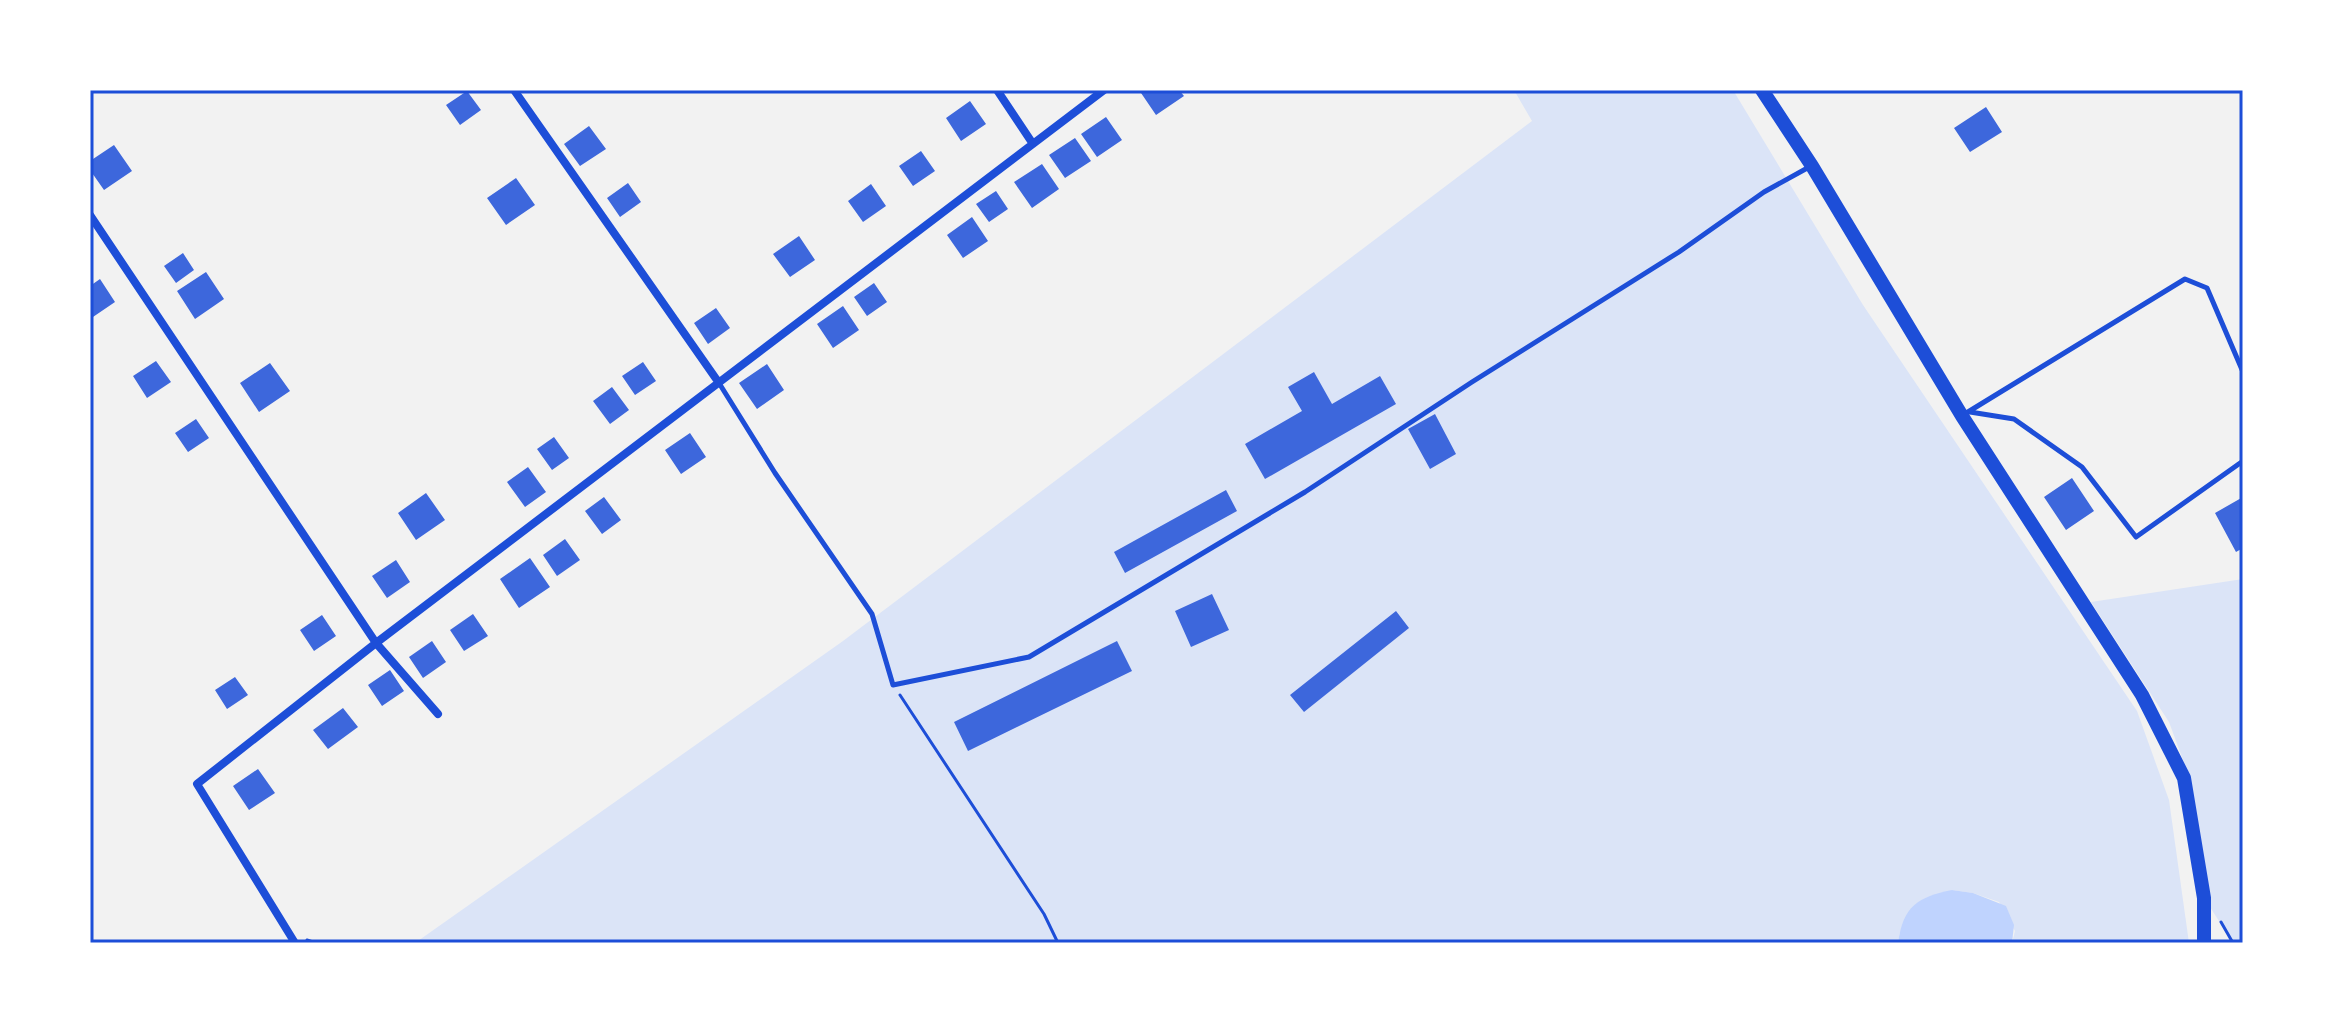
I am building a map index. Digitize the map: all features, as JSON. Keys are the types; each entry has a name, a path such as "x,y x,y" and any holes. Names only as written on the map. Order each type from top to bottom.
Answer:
{"street":[{"path":"514,90 719,383"},
{"path":"997,90 1033,144"},
{"path":"295,943 197,784 376,643 1104,90"},
{"path":"1762,90 2142,695 2184,778 2204,898 2204,943"},
{"path":"90,215 376,643 438,714"}],"lane":[{"path":"719,383 775,473 872,614 893,685 1029,657 1305,492 1679,252 1764,192 1812,166"},
{"path":"1966,414 2185,279 2207,288 2243,372"},
{"path":"1966,414 2014,419 2082,467 2136,537 2243,461"}],"path":[{"path":"893,685 1044,914 1058,943"}],"shaded area":[{"path":"1514,90 1733,90 1863,305 2137,711 2169,800 2189,943 2012,943 2015,931 1999,902 1952,890 1900,932 1898,943 415,943 843,641 1532,121"},
{"path":"2243,579 2243,943 2233,943 2210,907 2190,779 2169,722 2091,602"}],"water":[{"path":"1952,890 1973,893 2006,906 2014,925 2012,943 1898,943 1904,920 1914,905 1930,896"}],"building":[{"path":"1139,90 1179,90 1184,96 1156,115"},
{"path":"467,91 481,110 460,125 446,105"},
{"path":"970,101 986,124 961,141 946,118"},
{"path":"1986,107 2002,132 1970,152 1954,128"},
{"path":"1106,117 1122,140 1097,157 1081,134"},
{"path":"589,126 606,149 580,166 564,144"},
{"path":"1075,138 1091,161 1065,178 1049,155"},
{"path":"114,145 132,171 104,190 90,170 90,161"},
{"path":"921,151 935,171 913,186 899,166"},
{"path":"1042,164 1059,189 1032,208 1014,182"},
{"path":"516,178 535,205 506,225 487,198"},
{"path":"628,183 641,202 620,217 607,198"},
{"path":"871,184 886,206 863,222 848,201"},
{"path":"996,191 1008,209 989,222 976,204"},
{"path":"972,217 988,241 963,258 947,235"},
{"path":"799,236 815,260 790,277 773,254"},
{"path":"183,253 194,270 176,283 164,266"},
{"path":"206,272 224,299 195,319 177,291"},
{"path":"100,279 115,302 90,319 90,286"},
{"path":"874,283 887,302 867,316 854,297"},
{"path":"843,306 859,330 833,348 817,324"},
{"path":"716,308 730,328 708,344 694,323"},
{"path":"156,361 171,382 147,398 133,376"},
{"path":"643,362 656,381 635,395 622,376"},
{"path":"270,363 290,391 259,412 240,383"},
{"path":"767,364 784,390 757,409 739,383"},
{"path":"1314,372 1332,404 1380,376 1396,404 1265,479 1245,444 1302,411 1288,387"},
{"path":"612,387 629,410 610,424 593,401"},
{"path":"1435,414 1456,454 1430,469 1408,429"},
{"path":"196,419 209,438 188,452 175,433"},
{"path":"690,433 706,457 681,474 665,450"},
{"path":"554,437 569,458 552,470 537,449"},
{"path":"528,467 546,492 525,507 507,482"},
{"path":"2072,478 2094,511 2066,530 2044,497"},
{"path":"1226,490 1237,511 1125,573 1114,552"},
{"path":"426,493 445,520 416,540 398,513"},
{"path":"604,497 621,520 602,534 585,511"},
{"path":"2243,497 2243,548 2236,552 2215,513"},
{"path":"565,539 580,560 557,576 543,555"},
{"path":"530,558 550,587 519,608 500,579"},
{"path":"396,560 410,582 387,598 372,576"},
{"path":"1212,594 1229,630 1191,647 1175,611"},
{"path":"1396,611 1409,628 1304,712 1290,695"},
{"path":"473,614 488,636 464,651 450,630"},
{"path":"322,615 336,636 314,651 300,630"},
{"path":"432,641 446,662 423,678 409,657"},
{"path":"1117,641 1132,671 968,751 954,722"},
{"path":"390,670 404,691 382,706 368,685"},
{"path":"235,677 248,695 227,709 215,690"},
{"path":"343,708 358,727 328,749 313,730"},
{"path":"258,769 275,793 249,810 233,786"}]}
